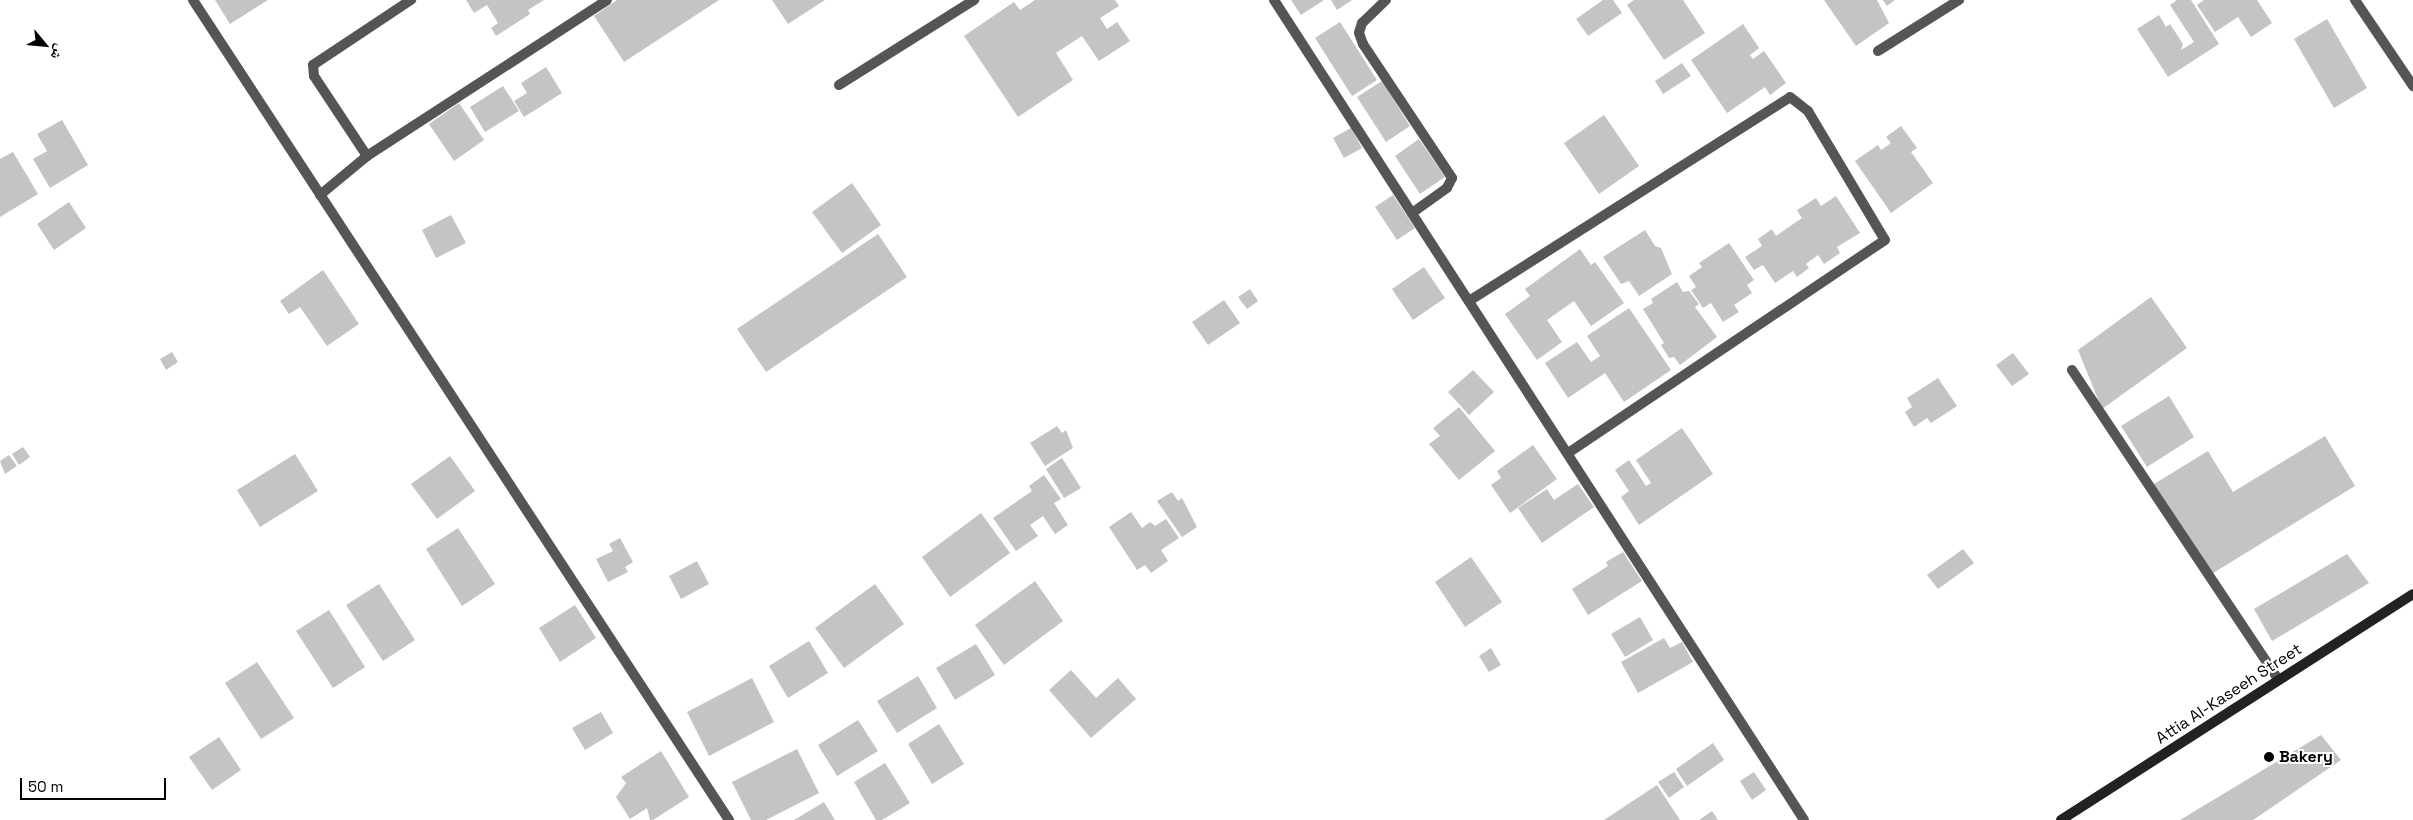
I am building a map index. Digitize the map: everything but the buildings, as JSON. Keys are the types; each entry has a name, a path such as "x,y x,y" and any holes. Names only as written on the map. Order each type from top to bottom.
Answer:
{"street":[{"path":"193,0 729,820"},
{"path":"367,156 314,76 314,65 411,0"},
{"path":"320,195 367,156 607,0"},
{"path":"839,85 974,0"},
{"path":"1274,0 1804,820"},
{"path":"1386,0 1362,22 1359,32 1363,44 1452,178 1447,188 1412,213"},
{"path":"1878,51 1959,0"},
{"path":"2355,0 2413,86"},
{"path":"1469,301 1790,96 1808,111 1884,240 1568,453"},
{"path":"2072,370 2278,679"},
{"name":"Attia Al-Kaseeh Street","path":"2061,820 2413,594"}],"place":[{"name":"Bakery","path":"2269,757"}]}
